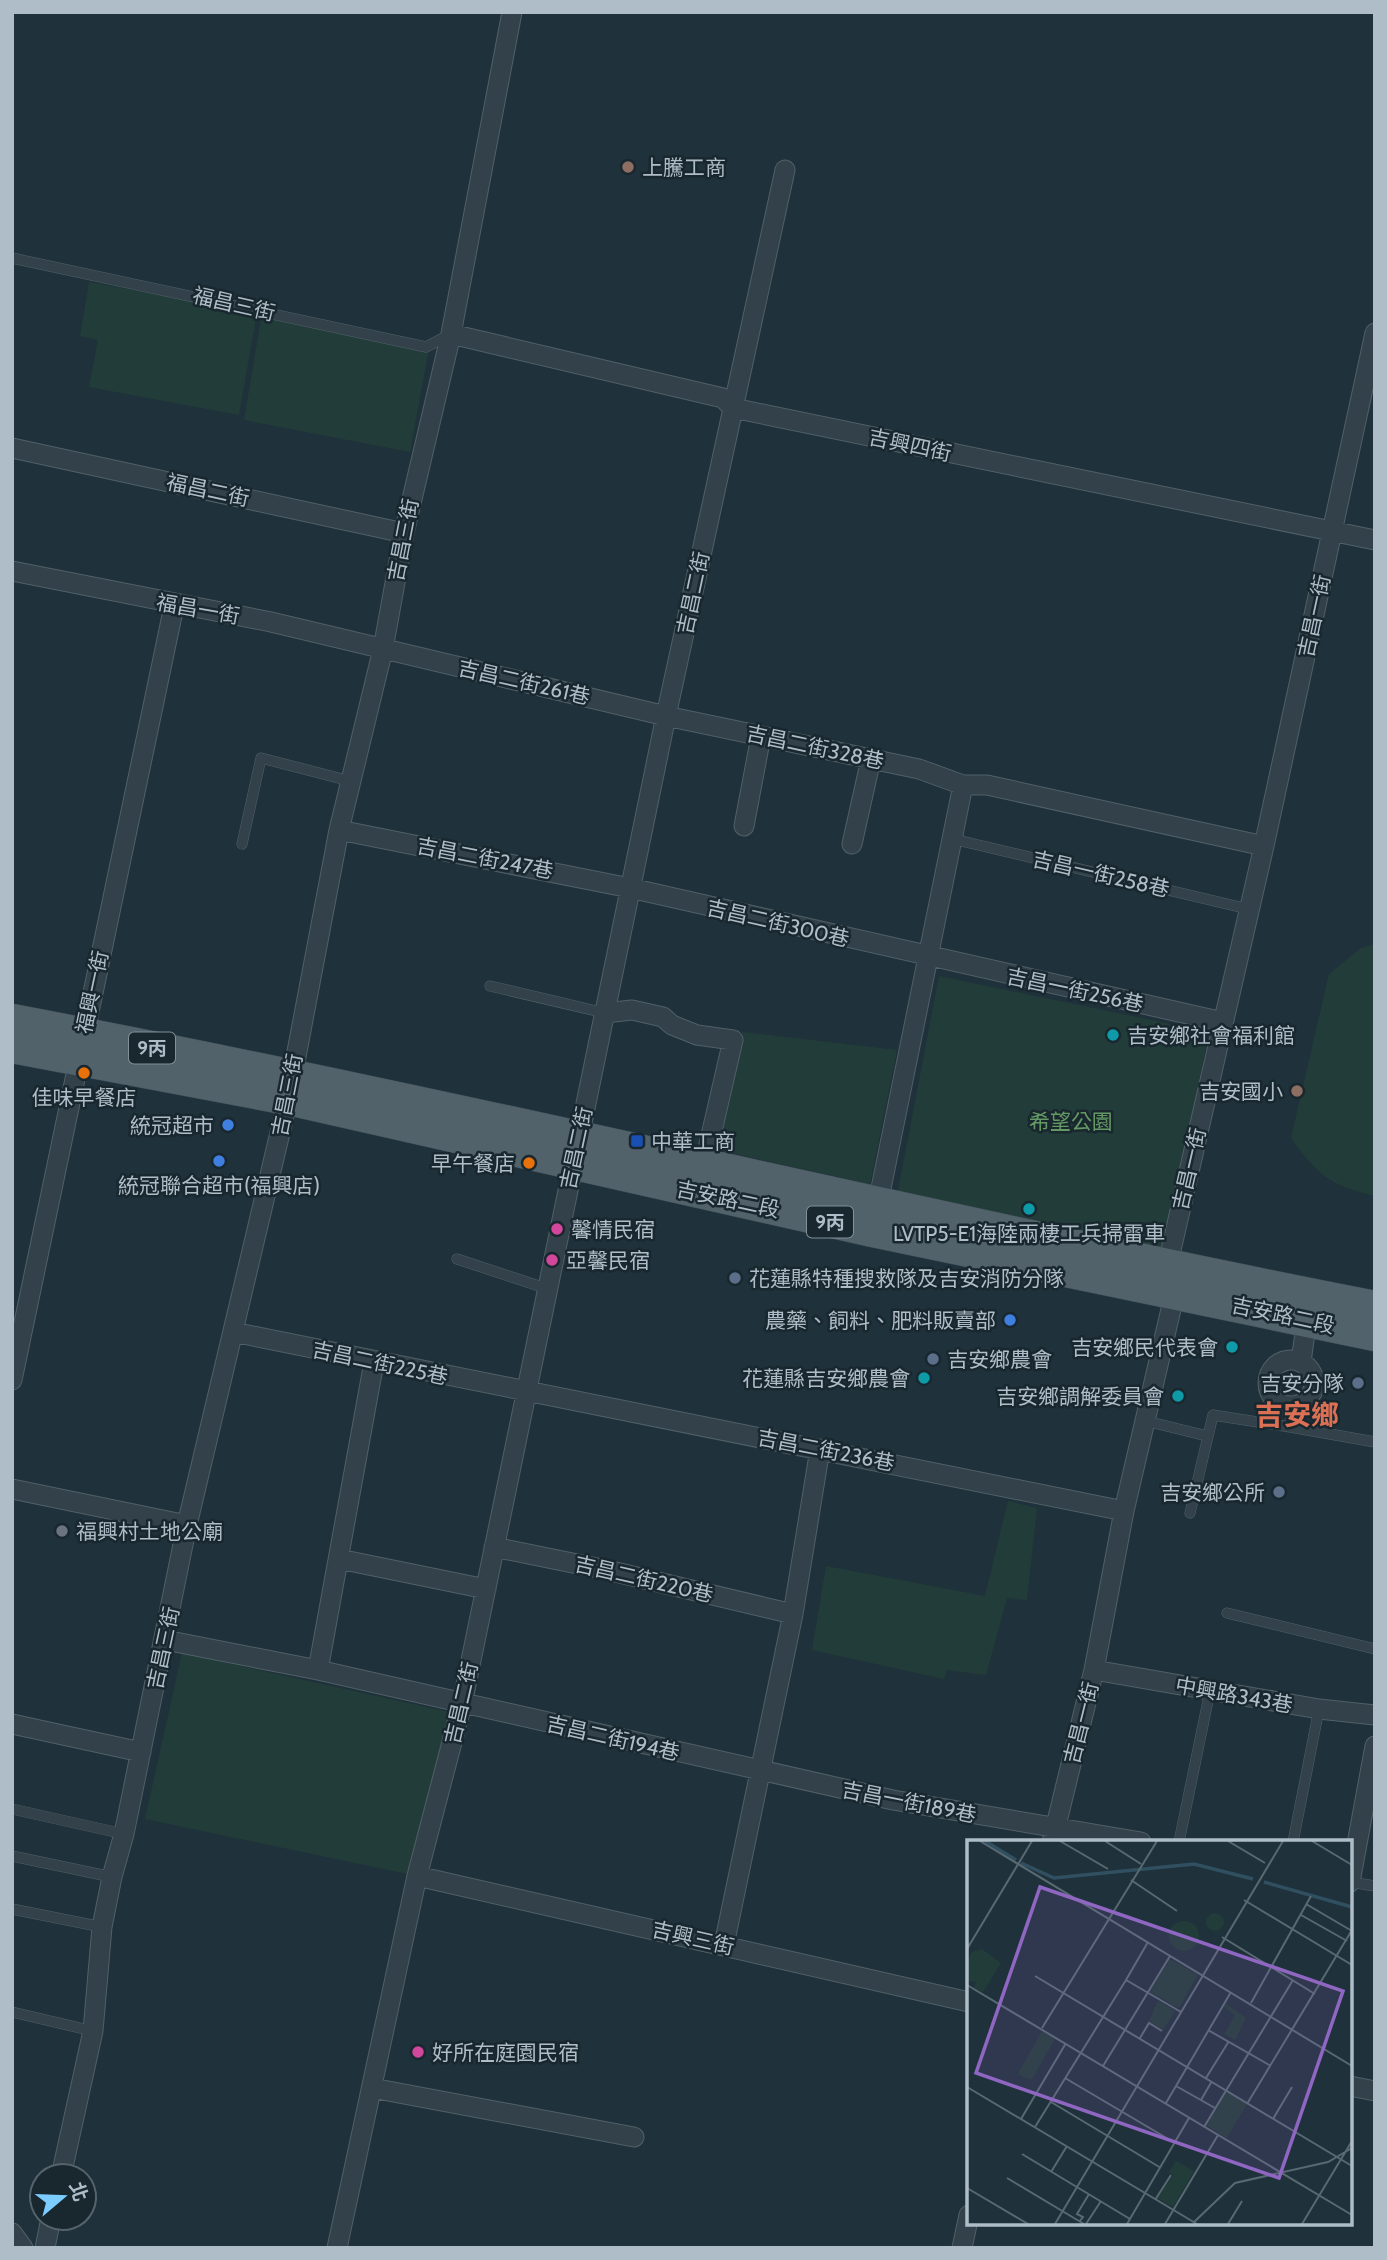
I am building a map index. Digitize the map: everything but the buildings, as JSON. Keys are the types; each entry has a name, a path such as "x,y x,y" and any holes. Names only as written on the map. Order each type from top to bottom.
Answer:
{"main road":[{"name":"9丙","path":"12,1020 81,1046 290,1088"},
{"name":"9丙","path":"12,1046 81,1046"},
{"name":"吉安路二段","path":"290,1088 875,1218 1308,1307 1375,1335"},
{"name":"吉安路二段","path":"1308,1307 1375,1307"}],"street":[{"name":"吉昌三街","path":"64,2162 93,2031 102,1927 112,1877 124,1834 187,1525 290,1088 339,830 383,649 404,533 452,334 512,12"},
{"name":"吉昌二街","path":"337,2248 417,1876 463,1704 666,716 785,170"},
{"name":"吉昌一街","path":"1054,1835 1094,1670 1124,1511 1146,1421 1171,1278 1223,1022 1264,846 1375,332"},
{"name":"吉興四街","path":"452,334 723,398 733,408 1375,540"},
{"name":"福昌二街","path":"12,448 404,533"},
{"name":"福昌一街","path":"12,571 174,606 271,622 383,649"},
{"name":"福興一街","path":"12,1380 174,606"},
{"name":"吉昌二街261巷","path":"383,649 666,716"},
{"name":"吉昌二街328巷","path":"666,716 919,769 963,785 987,785 1264,846"},
{"path":"744,826 761,736"},
{"path":"852,844 871,758"},
{"path":"875,1218 963,785"},
{"name":"吉昌二街247巷","path":"339,830 630,888"},
{"name":"吉昌二街300巷","path":"630,888 926,957"},
{"name":"吉昌一街256巷","path":"926,957 1223,1022"},
{"path":"605,1013 632,1010 653,1014 696,1035 733,1040 709,1144"},
{"path":"1301,1362 1308,1307"},
{"name":"吉昌二街225巷","path":"233,1332 526,1393"},
{"path":"1293,1360 1301,1362 1311,1372 1313,1387 1306,1400 1292,1405 1278,1401 1273,1396 1270,1375 1279,1363 1293,1360"},
{"path":"318,1670 374,1362"},
{"name":"吉昌二街236巷","path":"526,1393 1124,1511"},
{"path":"724,1945 763,1772 820,1449"},
{"path":"12,1489 187,1525"},
{"name":"吉昌二街220巷","path":"494,1547 607,1570 793,1614"},
{"path":"339,1559 486,1589"},
{"name":"吉昌二街194巷","path":"165,1640 318,1670 763,1772"},
{"name":"中興路343巷","path":"1094,1670 1319,1709 1375,1716"},
{"path":"12,1724 141,1752"},
{"path":"1352,1875 1368,1821 1375,1746"},
{"name":"吉昌一街189巷","path":"763,1772 1054,1835 1116,1840"},
{"name":"吉興三街","path":"417,1876 967,2002"},
{"path":"1352,2086 1375,2091"},
{"path":"372,2088 634,2137"},
{"path":"962,2248 967,2224"},
{"path":"12,2233 23,2248"}],"lane":[{"name":"福昌三街","path":"12,258 426,347 452,334"},
{"path":"242,845 261,758 351,781"},
{"name":"吉昌一街258巷","path":"953,839 1248,909"},
{"path":"490,986 605,1013"},
{"path":"457,1259 548,1289"},
{"path":"1290,1427 1292,1405"},
{"path":"1190,1513 1213,1415 1375,1442"},
{"path":"1146,1421 1207,1436"},
{"path":"1227,1613 1375,1649"},
{"path":"1179,1840 1210,1691"},
{"path":"1293,1840 1319,1709"},
{"path":"12,1809 124,1834"},
{"path":"12,1856 112,1877"},
{"path":"1352,1882 1375,1886"},
{"path":"12,1909 102,1927"},
{"path":"12,2012 93,2031"}],"green space":[{"path":"89,282 257,312 239,415 89,387 98,340 80,336"},
{"path":"262,313 430,343 410,452 244,420"},
{"path":"1375,944 1375,1196 1346,1188 1326,1177 1291,1138 1329,974 1361,948"},
{"name":"希望公園","path":"939,976 1209,1032 1163,1257 896,1201"},
{"path":"742,1032 897,1050 870,1184 713,1149"},
{"path":"1008,1501 1037,1508 1027,1600 1007,1598 986,1675 947,1670 944,1679 812,1650 826,1566 985,1596"},
{"path":"182,1653 449,1712 417,1876 145,1819"}],"place":[{"name":"上騰工商","path":"628,167"},
{"name":"吉安鄉社會福利館","path":"1113,1035"},
{"name":"佳味早餐店","path":"84,1073"},
{"name":"吉安國小","path":"1297,1091"},
{"name":"統冠超市","path":"228,1125"},
{"name":"中華工商","path":"637,1141"},
{"name":"統冠聯合超市(福興店)","path":"219,1161"},
{"name":"早午餐店","path":"529,1163"},
{"name":"LVTP5-E1海陸兩棲工兵掃雷車","path":"1029,1209"},
{"name":"馨情民宿","path":"557,1229"},
{"name":"亞馨民宿","path":"552,1260"},
{"name":"花蓮縣特種搜救隊及吉安消防分隊","path":"735,1278"},
{"name":"農藥、飼料、肥料販賣部","path":"1010,1320"},
{"name":"吉安鄉民代表會","path":"1232,1347"},
{"name":"吉安鄉農會","path":"933,1359"},
{"name":"花蓮縣吉安鄉農會","path":"924,1378"},
{"name":"吉安分隊","path":"1358,1383"},
{"name":"吉安鄉調解委員會","path":"1178,1396"},
{"name":"吉安鄉公所","path":"1279,1492"},
{"name":"福興村土地公廟","path":"62,1531"},
{"name":"好所在庭園民宿","path":"418,2052"}],"district":[{"name":"吉安鄉","path":"1297,1415"}]}
